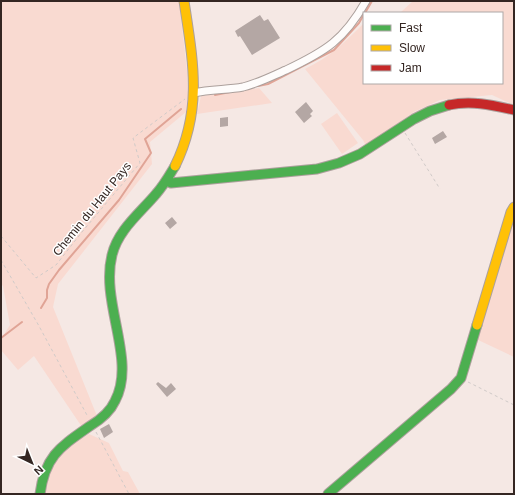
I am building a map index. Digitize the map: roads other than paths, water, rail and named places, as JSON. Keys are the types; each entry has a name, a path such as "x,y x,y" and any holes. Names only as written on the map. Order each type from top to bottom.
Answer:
{"street":[{"path":"40,494 43,476 53,457 61,447 101,419 116,401 122,385 121,352 110,298 109,270 112,254 120,237 167,181 176,164 184,142 192,112 194,75 184,1"},
{"path":"194,93 242,87 262,81 313,57 336,41 348,29 356,20 366,1"},
{"path":"167,181 171,182 317,169 338,163 360,154 414,119 440,108 461,103 496,106 514,110"},
{"path":"328,494 451,390 461,378 511,212 514,207"}],"waterway":[{"path":"366,12 372,1"},
{"path":"258,86 268,84 334,50 359,23 363,16"},
{"path":"215,95 230,92"},
{"path":"41,308 47,298 49,284 59,270 119,200 151,153 145,139 181,109"},
{"path":"1,338 22,322"}]}
